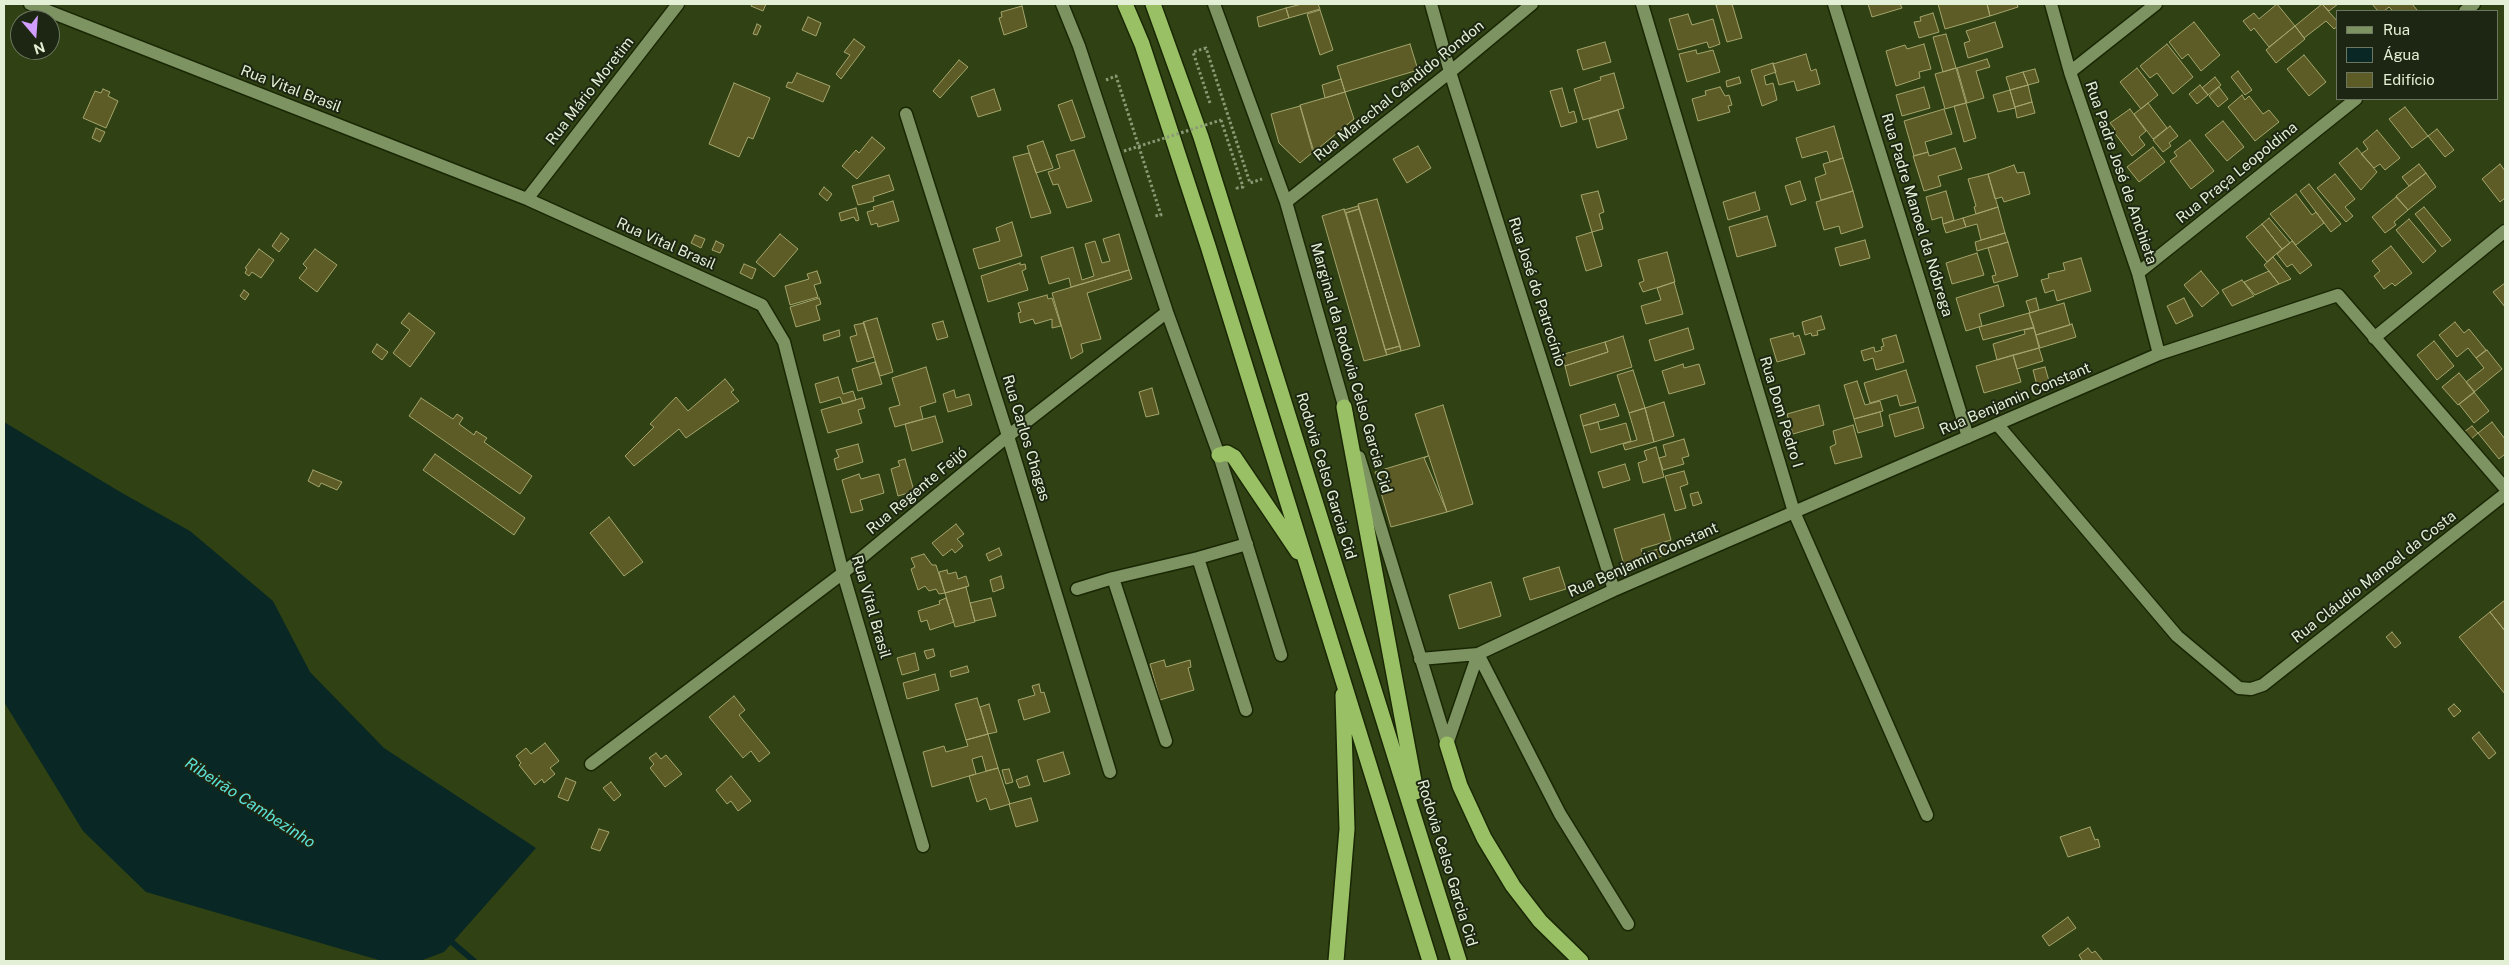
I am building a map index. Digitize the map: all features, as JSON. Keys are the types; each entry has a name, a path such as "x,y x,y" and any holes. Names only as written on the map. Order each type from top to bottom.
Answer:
{"highway":[{"path":"1125,4 1142,44 1208,246 1430,961"},
{"name":"Rodovia Celso Garcia Cid","path":"1153,4 1202,137 1459,961"},
{"path":"1344,407 1428,858"},
{"path":"1219,455 1227,453 1234,457 1307,565"},
{"path":"1336,961 1347,829 1342,676"},
{"path":"1447,744 1460,786 1484,838 1513,886 1540,921 1580,961"}],"street":[{"name":"Rua Vital Brasil","path":"30,4 51,7 527,199 762,305 784,342 843,573 923,846"},
{"name":"Rua Mário Moretim","path":"527,199 678,4"},
{"path":"1062,4 1079,46 1167,312 1219,455 1281,655"},
{"name":"Marginal da Rodovia Celso Garcia Cid","path":"1214,4 1286,202 1344,407 1447,744"},
{"name":"Rua José do Patrocínio","path":"1431,4 1450,72 1614,590"},
{"name":"Rua Marechal Cândido Rondon","path":"1286,202 1450,72 1532,4"},
{"name":"Rua Dom Pedro I","path":"1642,4 1794,512 1927,815"},
{"name":"Rua Padre Manoel da Nóbrega","path":"1834,4 1968,437"},
{"name":"Rua Padre José de Anchieta","path":"2051,4 2070,72 2138,273 2159,354"},
{"path":"2070,72 2156,4"},
{"name":"Rua Praça Leopoldina","path":"2138,273 2355,100"},
{"name":"Rua Carlos Chagas","path":"906,114 1008,436 1110,772"},
{"path":"2374,338 2505,231"},
{"name":"Rua Benjamin Constant","path":"1420,658 1478,654 1614,590 2159,354 2338,295 2505,488"},
{"name":"Rua Regente Feijó","path":"591,764 843,573 1008,436 1167,312"},
{"name":"Rua Cláudio Manoel da Costa","path":"1997,424 2177,636 2239,688 2251,689 2263,685 2505,494"},
{"path":"1077,589 1247,544"},
{"path":"1198,558 1246,710"},
{"path":"1113,578 1166,741"},
{"path":"1447,744 1478,654"},
{"path":"1478,654 1560,814 1628,924"}],"path":[{"path":"1211,107 1193,52 1206,48 1250,183 1276,173"},
{"path":"1102,81 1116,76 1161,215 1154,217 1151,208"},
{"path":"1214,116 1217,125"},
{"path":"1121,142 1124,151 1221,120 1243,187 1237,188 1234,179"}],"water":[{"path":"4,422 122,493 190,531 273,601 310,672 384,748 536,848 444,952 420,961 382,961 146,892 83,831 4,702"}],"building":[{"path":"752,4 766,4 763,11 751,6"},
{"path":"1302,4 1318,4 1320,9 1289,18 1286,8"},
{"path":"1732,4 1742,38 1727,42 1716,5"},
{"path":"1868,4 1900,4 1902,8 1872,17"},
{"path":"1938,4 1987,4 1990,16 1945,29"},
{"path":"1987,4 2017,4 2018,7 1990,16"},
{"path":"2277,4 2295,26 2269,47 2254,28 2251,31 2243,21 2254,13 2259,19"},
{"path":"2322,4 2338,4 2329,11"},
{"path":"2322,4 2336,20 2336,28 2334,29 2326,21 2304,38 2295,26"},
{"path":"2372,4 2412,4 2417,10 2392,10 2389,7 2385,10 2377,10"},
{"path":"1022,6 1027,27 1004,35 999,18 1002,17 1001,12"},
{"path":"1286,8 1289,18 1259,27 1257,17"},
{"path":"1320,10 1333,50 1320,55 1307,14"},
{"path":"1933,13 1939,32 1919,38 1914,22 1921,21 1920,17"},
{"path":"1688,14 1692,25 1713,19 1720,44 1709,48 1707,42 1678,50 1669,19"},
{"path":"808,17 821,23 816,36 802,30"},
{"path":"1995,22 2003,47 1968,58 1964,43 1970,41 1966,31"},
{"path":"2194,22 2220,55 2201,71 2188,54 2182,59 2169,42"},
{"path":"757,24 761,26 757,35 753,34"},
{"path":"2295,26 2305,39 2276,63 2266,50"},
{"path":"1946,34 1956,68 1943,72 1933,37"},
{"path":"854,39 865,47 841,79 836,74 850,55 844,52"},
{"path":"1605,42 1611,62 1583,70 1577,50"},
{"path":"1410,44 1418,70 1345,92 1337,66"},
{"path":"1924,44 1931,69 1919,72 1920,78 1896,86 1886,51 1905,45 1907,49"},
{"path":"2167,44 2193,77 2173,94 2157,73 2150,78 2140,66"},
{"path":"1696,50 1697,54 1713,50 1720,72 1687,82 1679,54"},
{"path":"1806,54 1811,71 1816,69 1820,84 1797,91 1794,81 1779,85 1773,64"},
{"path":"2304,55 2326,82 2309,96 2287,69"},
{"path":"1987,59 1990,67 1976,71 1984,98 1967,103 1957,68"},
{"path":"959,60 968,67 940,98 933,91"},
{"path":"1773,63 1776,72 1764,76 1766,85 1773,83 1777,100 1762,106 1751,70"},
{"path":"1956,68 1966,103 1945,109 1935,74"},
{"path":"2137,68 2158,95 2141,109 2120,82"},
{"path":"2035,69 2039,82 2028,85 2023,72"},
{"path":"2238,71 2252,90 2245,95 2231,77"},
{"path":"2023,72 2028,85 2010,90 2006,77"},
{"path":"797,73 830,86 823,102 786,87 788,82 792,83"},
{"path":"1614,73 1624,108 1583,120 1574,89 1601,80 1600,77"},
{"path":"1739,77 1741,83 1727,87 1726,81"},
{"path":"2215,77 2221,85 2208,95 2202,88"},
{"path":"1341,79 1345,92 1325,98 1322,85"},
{"path":"734,83 770,98 753,139 748,137 739,157 709,144"},
{"path":"2028,85 2032,102 2015,107 2010,90"},
{"path":"2200,85 2208,95 2197,104 2189,94"},
{"path":"1720,87 1725,96 1729,95 1732,105 1728,106 1730,112 1698,121 1692,99 1706,95 1705,91"},
{"path":"1924,87 1930,108 1902,116 1896,95"},
{"path":"2219,87 2228,99 2218,107 2209,96"},
{"path":"1562,88 1569,113 1574,111 1577,122 1561,127 1550,91"},
{"path":"103,89 110,92 108,96 118,101 106,128 83,118 95,91 101,93"},
{"path":"994,89 1001,110 978,117 971,97"},
{"path":"2010,90 2015,108 1998,112 1993,95"},
{"path":"1345,92 1354,119 1314,152 1300,105"},
{"path":"2242,95 2245,100 2249,96 2263,114 2269,110 2279,122 2255,141 2228,107"},
{"path":"1072,100 1085,137 1071,141 1058,105"},
{"path":"2032,102 2035,113 2017,118 2015,107"},
{"path":"1966,103 1976,138 1964,142 1954,106"},
{"path":"2148,103 2167,128 2153,139 2134,114"},
{"path":"1300,106 1313,152 1300,163 1279,143 1271,114"},
{"path":"2405,107 2428,136 2412,148 2389,119"},
{"path":"1944,109 1952,134 1925,142 1928,152 1914,156 1904,121"},
{"path":"2130,109 2146,131 2139,137 2145,145 2132,156 2113,131 2115,129 2110,123"},
{"path":"1618,110 1627,139 1597,148 1589,119"},
{"path":"2223,121 2244,147 2227,161 2205,135"},
{"path":"1834,126 1843,158 1830,162 1827,151 1802,158 1796,138"},
{"path":"2170,126 2178,136 2169,143 2171,146 2163,152 2153,140"},
{"path":"96,128 105,132 100,142 92,138"},
{"path":"2437,129 2454,150 2445,157 2428,136"},
{"path":"2377,130 2400,158 2385,170 2380,164 2374,168 2361,154 2368,149 2363,142"},
{"path":"872,137 885,148 857,179 842,166 856,150 859,153"},
{"path":"2190,140 2214,171 2191,189 2170,161 2177,156 2174,152"},
{"path":"1043,141 1053,168 1036,173 1027,146"},
{"path":"1418,146 1431,168 1407,183 1393,159"},
{"path":"2153,147 2165,162 2139,182 2127,167"},
{"path":"1955,148 1962,169 1938,176 1941,186 1924,191 1913,156 1928,152 1929,156"},
{"path":"2357,148 2377,172 2361,190 2339,163"},
{"path":"1074,150 1092,201 1067,208 1058,184 1053,185 1048,172 1060,168 1056,155"},
{"path":"1029,153 1051,213 1031,218 1013,157"},
{"path":"1843,158 1853,191 1821,200 1815,178 1826,174 1823,164"},
{"path":"2419,164 2426,173 2409,186 2402,177"},
{"path":"2500,164 2505,171 2505,198 2500,202 2482,179"},
{"path":"2014,165 2017,173 2024,172 2030,194 2004,202 2002,197 1995,199 1988,174"},
{"path":"2426,173 2436,187 2408,210 2396,196"},
{"path":"1988,174 1998,207 1976,214 1974,207 1976,206 1968,179"},
{"path":"2335,174 2355,199 2345,207 2353,216 2346,222 2317,188"},
{"path":"889,175 894,190 873,197 874,201 858,205 852,186"},
{"path":"1800,181 1806,200 1791,205 1785,186"},
{"path":"2309,184 2341,224 2331,232 2300,191"},
{"path":"824,187 832,194 827,201 819,194"},
{"path":"1598,191 1604,212 1599,214 1603,229 1592,232 1581,195"},
{"path":"1853,191 1863,227 1841,234 1839,226 1824,230 1816,202"},
{"path":"1946,191 1954,220 1943,224 1942,217 1932,220 1926,197"},
{"path":"1755,192 1760,210 1728,220 1723,202"},
{"path":"2296,194 2312,215 2316,212 2324,223 2296,245 2270,214"},
{"path":"2396,197 2408,210 2394,222 2396,225 2385,233 2372,217"},
{"path":"1377,199 1420,346 1401,351 1358,204"},
{"path":"893,201 899,221 878,227 877,223 871,225 867,212 874,210 873,207"},
{"path":"1358,206 1359,209 1346,213 1344,210"},
{"path":"1998,207 2005,233 1981,240 1977,224 1966,227 1963,218"},
{"path":"2424,207 2451,240 2442,247 2415,214"},
{"path":"856,208 859,220 856,221 854,217 841,221 839,213"},
{"path":"1344,209 1387,355 1364,361 1322,216"},
{"path":"1359,209 1400,346 1385,350 1346,213"},
{"path":"1767,216 1776,246 1737,257 1729,227"},
{"path":"1963,218 1966,227 1946,233 1943,224"},
{"path":"2269,218 2290,243 2282,249 2262,224"},
{"path":"2409,219 2436,251 2423,263 2396,230"},
{"path":"1012,222 1022,256 979,269 973,249 1000,241 996,228"},
{"path":"2262,224 2282,249 2267,262 2246,237"},
{"path":"1592,232 1602,266 1586,271 1576,237"},
{"path":"281,233 289,239 279,252 272,246"},
{"path":"2005,233 2008,242 1977,251 1975,242"},
{"path":"780,234 798,249 774,277 756,262"},
{"path":"1119,234 1129,270 1071,287 1069,278 1049,284 1041,257 1073,247 1082,280 1094,276 1085,244 1095,241 1102,263 1110,261 1103,239"},
{"path":"695,235 705,239 701,248 691,243"},
{"path":"1865,240 1870,258 1840,266 1835,248"},
{"path":"716,241 724,245 720,253 712,250"},
{"path":"2292,241 2312,265 2300,274 2292,264 2287,267 2277,254"},
{"path":"2008,242 2018,276 1994,283 1992,276 1996,275 1988,248"},
{"path":"2391,246 2412,273 2395,286 2392,283 2384,289 2374,276 2380,271 2372,261"},
{"path":"259,249 274,260 261,278 252,272 249,276 245,273 247,269 245,268"},
{"path":"315,249 337,265 317,292 299,278 307,268 303,264"},
{"path":"1667,252 1675,282 1643,292 1639,283 1644,281 1638,260"},
{"path":"1977,253 1984,275 1952,284 1946,263"},
{"path":"2273,257 2291,279 2279,284 2264,265"},
{"path":"2081,258 2091,291 2057,301 2054,290 2045,293 2041,280 2049,278 2048,274 2065,270 2063,263"},
{"path":"1020,263 1020,265 1025,264 1026,269 1022,271 1028,290 988,302 981,276"},
{"path":"744,264 756,269 752,279 740,273"},
{"path":"1129,270 1132,279 1087,293 1101,339 1081,344 1083,352 1071,359 1052,293"},
{"path":"817,271 821,283 814,285 818,297 790,305 785,286 809,279 807,274"},
{"path":"2201,271 2219,293 2202,307 2184,285"},
{"path":"2269,271 2279,284 2255,295 2244,282"},
{"path":"2242,280 2254,296 2232,306 2222,290"},
{"path":"1674,282 1683,314 1646,324 1641,306 1661,300 1657,288"},
{"path":"2505,283 2505,307 2493,292"},
{"path":"1998,285 2004,306 1979,314 1982,326 1966,331 1956,298"},
{"path":"244,290 249,294 245,300 240,296"},
{"path":"1047,295 1048,299 1052,298 1061,326 1052,328 1052,319 1035,324 1033,319 1020,323 1018,313 1021,312 1018,303"},
{"path":"819,298 821,304 816,306 820,320 796,327 790,307"},
{"path":"2036,298 2039,310 2030,313 2026,301"},
{"path":"2184,298 2193,316 2176,324 2167,306"},
{"path":"2064,303 2070,325 2036,335 2029,313"},
{"path":"409,313 435,333 410,367 393,353 410,330 401,323"},
{"path":"2029,313 2034,327 1983,340 1979,327"},
{"path":"1821,316 1825,329 1817,331 1818,335 1812,336 1811,333 1805,335 1802,322"},
{"path":"877,318 893,372 880,376 863,322"},
{"path":"943,321 948,337 937,340 932,324"},
{"path":"2455,322 2464,333 2469,329 2486,350 2476,358 2468,348 2457,357 2439,335"},
{"path":"864,323 874,357 857,362 850,337 857,335 854,325"},
{"path":"2072,324 2076,337 2040,348 2036,335"},
{"path":"1688,328 1694,349 1655,361 1649,340"},
{"path":"2034,328 2039,348 1997,360 1993,344 2025,334 2024,330"},
{"path":"839,330 840,336 824,341 823,335"},
{"path":"1793,333 1794,337 1799,335 1805,354 1777,362 1770,339"},
{"path":"1896,335 1904,362 1876,370 1873,358 1864,361 1861,351 1874,347 1875,352 1882,350 1881,347 1884,346 1882,339"},
{"path":"1623,336 1632,367 1570,386 1565,366 1608,352 1605,342"},
{"path":"2434,341 2454,366 2437,380 2417,355"},
{"path":"1605,342 1608,352 1565,366 1561,355"},
{"path":"377,344 388,352 382,360 372,352"},
{"path":"1400,346 1401,351 1387,355 1385,350"},
{"path":"2039,348 2043,361 2017,369 2013,355"},
{"path":"2487,350 2502,369 2474,392 2466,382 2484,368 2476,358"},
{"path":"2013,355 2021,382 1984,393 1976,366"},
{"path":"875,362 882,384 858,391 852,369"},
{"path":"1683,364 1684,368 1699,364 1705,384 1669,394 1662,371"},
{"path":"926,367 936,402 920,407 923,419 895,427 889,408 900,405 892,378"},
{"path":"2045,367 2051,388 2039,393 2033,370"},
{"path":"1633,370 1645,408 1629,413 1617,375"},
{"path":"1906,370 1916,402 1900,406 1897,395 1870,403 1864,383"},
{"path":"2459,373 2475,392 2458,405 2442,387"},
{"path":"838,377 843,394 853,391 856,400 843,404 840,397 820,403 815,384"},
{"path":"725,379 734,390 731,392 739,401 686,438 679,429 634,466 625,456 654,427 650,424 676,397 688,411"},
{"path":"1857,381 1865,405 1880,401 1883,411 1854,419 1844,385"},
{"path":"1152,388 1159,414 1146,417 1139,392"},
{"path":"954,390 956,398 969,394 972,405 948,412 943,394"},
{"path":"2474,392 2489,411 2474,423 2459,404"},
{"path":"421,398 453,419 457,414 463,418 459,424 474,435 476,431 487,438 484,442 532,476 520,494 409,416"},
{"path":"862,398 865,408 858,410 862,423 828,433 821,410"},
{"path":"1664,402 1674,436 1654,442 1645,408"},
{"path":"1615,404 1619,416 1583,426 1580,415"},
{"path":"1443,405 1473,504 1447,512 1415,414"},
{"path":"1819,405 1824,425 1793,434 1787,414"},
{"path":"1918,407 1924,428 1895,437 1889,415"},
{"path":"1645,408 1654,442 1625,450 1623,444 1637,440 1629,413"},
{"path":"1880,412 1883,426 1858,433 1854,419"},
{"path":"935,416 943,442 912,451 905,424"},
{"path":"1598,422 1600,430 1626,423 1631,441 1591,453 1583,426"},
{"path":"2492,422 2505,439 2505,454 2499,459 2478,433"},
{"path":"1853,425 1862,457 1835,464 1830,447 1836,444 1833,431"},
{"path":"2472,426 2478,433 2470,440 2464,432"},
{"path":"1684,439 1689,456 1682,458 1684,464 1663,470 1659,458 1666,456 1663,445"},
{"path":"858,444 863,462 837,470 834,459 839,457 836,450"},
{"path":"1656,447 1664,477 1643,483 1638,463 1647,460 1644,451"},
{"path":"435,454 525,518 514,535 423,470"},
{"path":"1428,456 1424,458 1447,512 1391,527 1375,472"},
{"path":"905,459 914,491 898,496 891,469 900,466 898,461"},
{"path":"1625,464 1630,480 1603,488 1598,472"},
{"path":"313,470 342,482 337,490 321,483 319,487 308,481"},
{"path":"1684,471 1688,484 1680,487 1686,508 1675,511 1665,476"},
{"path":"859,474 861,479 879,474 884,493 860,500 863,510 851,513 842,480"},
{"path":"1698,492 1702,503 1693,506 1690,494"},
{"path":"1664,514 1671,540 1641,549 1644,559 1624,565 1614,529"},
{"path":"609,517 643,562 624,576 590,533"},
{"path":"956,524 964,534 957,539 963,546 955,553 952,549 943,556 932,543"},
{"path":"1669,546 1671,552 1650,561 1648,552"},
{"path":"999,548 1002,555 989,561 986,554"},
{"path":"924,554 932,565 936,565 945,593 939,594 936,589 929,591 925,586 918,590 911,569 915,567 911,558"},
{"path":"1559,567 1566,589 1530,600 1523,578"},
{"path":"947,570 948,574 956,572 958,579 966,576 969,586 945,593 939,572"},
{"path":"1001,576 1004,588 993,592 990,580"},
{"path":"1491,582 1501,616 1459,629 1449,595"},
{"path":"966,587 975,622 955,627 945,593"},
{"path":"946,598 954,622 930,630 927,620 921,622 918,611 940,604 939,601"},
{"path":"991,598 996,616 975,621 970,603"},
{"path":"2505,600 2505,631 2490,612"},
{"path":"2490,612 2505,631 2505,694 2459,637"},
{"path":"2392,632 2401,643 2395,648 2386,637"},
{"path":"933,649 935,656 927,659 924,651"},
{"path":"915,653 919,670 902,675 897,658"},
{"path":"1164,660 1166,667 1190,660 1191,667 1188,668 1194,690 1160,700 1150,664"},
{"path":"967,666 969,672 951,677 950,671"},
{"path":"935,674 939,690 907,699 903,683"},
{"path":"1039,684 1041,693 1044,692 1050,712 1024,720 1018,700 1035,695 1032,686"},
{"path":"734,696 745,710 739,715 770,753 759,762 751,751 743,758 709,717"},
{"path":"977,698 988,734 966,740 955,704"},
{"path":"989,704 997,732 988,734 980,707"},
{"path":"2454,704 2461,711 2454,717 2448,709"},
{"path":"2479,732 2496,753 2489,759 2472,738"},
{"path":"988,734 998,768 986,771 982,756 972,759 976,774 932,787 923,752 944,746 946,752 968,746 966,740"},
{"path":"545,743 559,761 550,768 555,774 544,783 542,779 535,785 519,765 521,763 516,756 526,748 531,754"},
{"path":"1063,752 1070,774 1044,782 1037,760"},
{"path":"656,753 661,759 666,755 682,774 665,787 650,768 654,764 649,758"},
{"path":"998,768 1010,804 990,810 986,798 977,802 969,776"},
{"path":"1009,769 1013,782 1006,784 1002,770"},
{"path":"731,776 751,801 738,811 731,801 727,804 716,790"},
{"path":"1027,776 1030,785 1019,788 1016,780"},
{"path":"566,778 576,782 568,801 558,797"},
{"path":"611,782 621,795 614,801 603,788"},
{"path":"1031,798 1038,821 1016,827 1009,804"},
{"path":"2090,827 2095,840 2098,839 2100,847 2068,857 2060,837"},
{"path":"599,829 609,832 600,851 591,848"},
{"path":"2068,917 2076,928 2049,946 2042,936"},
{"path":"2088,948 2092,953 2095,951 2103,961 2080,961 2082,960 2079,955"}],"waterway":[{"name":"Ribeirão Cambezinho","path":"447,938 474,961"}]}
